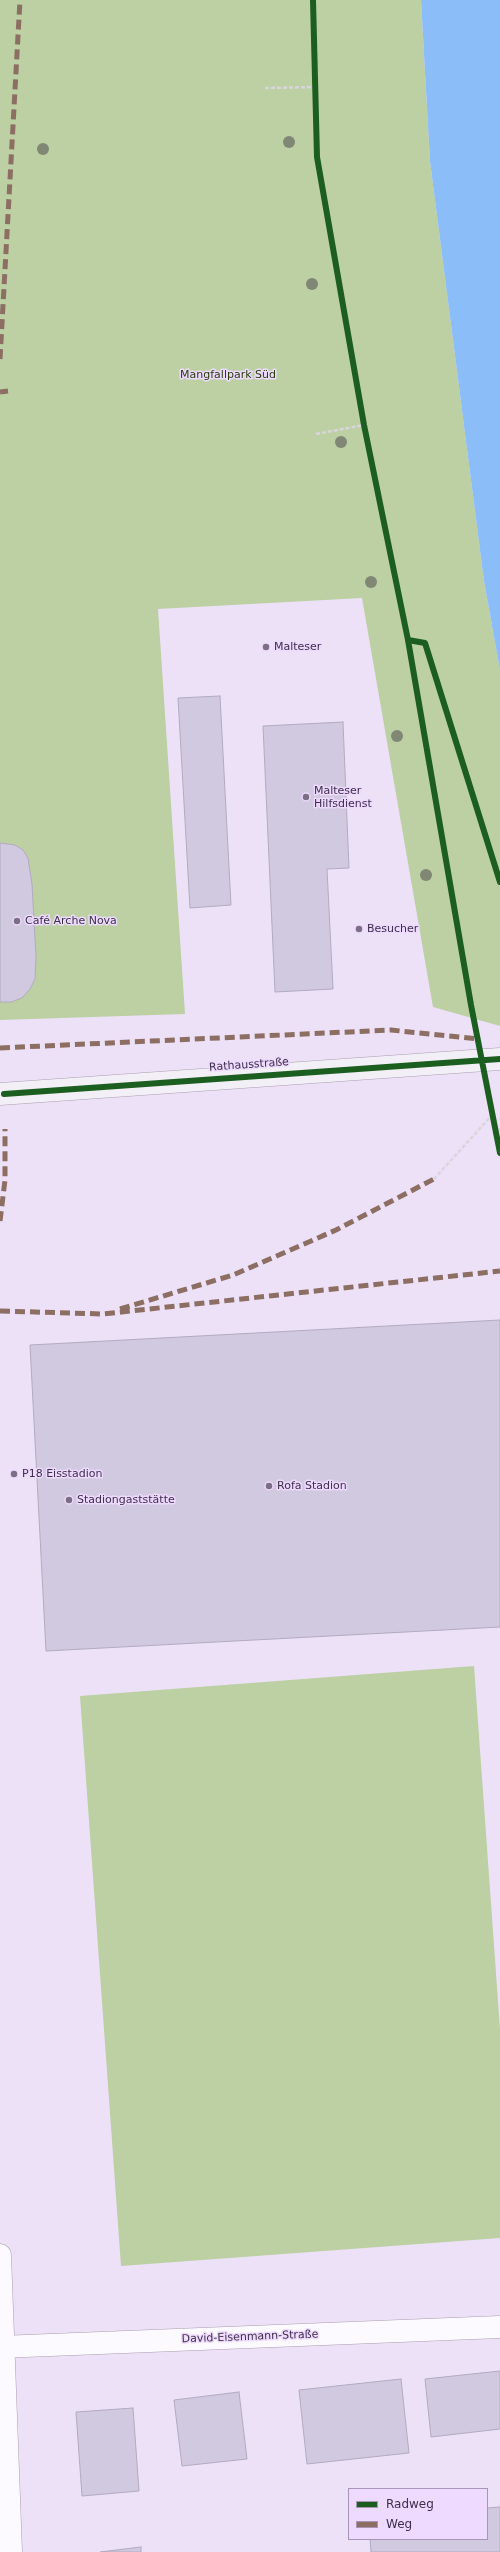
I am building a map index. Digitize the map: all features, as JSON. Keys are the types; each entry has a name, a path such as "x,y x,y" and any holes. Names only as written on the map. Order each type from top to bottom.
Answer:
{"main road":[{"name":"Rathausstraße","path":"0,1094 500,1059"}],"street":[{"path":"0,2255 2,2347 11,2552"},
{"name":"David-Eisenmann-Straße","path":"2,2347 500,2327"}],"path":[{"path":"265,88 314,87"},
{"path":"316,434 364,426"},
{"path":"434,1179 493,1114"}],"green space":[{"name":"Mangfallpark Süd","path":"0,0 421,0 430,161 484,581 500,670 500,1026 433,1007 362,598 158,609 185,1014 0,1020"},
{"path":"474,1666 500,2029 500,2238 121,2266 80,1696"}],"water":[{"path":"421,0 500,0 500,670 484,581 430,161"}],"building":[{"path":"220,696 231,905 190,908 178,698"},
{"name":"Malteser Hilfsdienst","path":"343,722 349,868 327,869 333,989 275,992 263,726"},
{"name":"Café Arche Nova","path":"0,843 15,845 23,850 28,858 32,884 36,957 35,979 30,989 22,998 11,1002 0,1002"},
{"name":"Rofa Stadion","path":"500,1320 500,1627 46,1651 30,1345"},
{"path":"500,2371 500,2429 431,2437 425,2379"},
{"path":"401,2379 409,2453 307,2464 299,2390"},
{"path":"239,2392 247,2459 182,2466 174,2400"},
{"path":"133,2408 139,2491 82,2496 76,2412"},
{"path":"500,2507 500,2552 371,2552 370,2540 488,2540 488,2508"},
{"path":"141,2547 141,2552 100,2552"}],"marked path":[{"path":"0,359 20,0"},
{"path":"0,392 8,391"},
{"path":"0,1048 391,1030 478,1039"},
{"path":"0,1221 5,1180 5,1129"},
{"path":"120,1309 233,1275 336,1230 434,1179"},
{"path":"0,1311 103,1314 500,1271"}],"cycle path":[{"path":"313,0 317,157 364,425 408,640 471,1005 500,1153"},
{"path":"408,640 425,643 500,882"},
{"path":"4,1094 500,1059"}],"place":[{"name":"Malteser","path":"266,647"},
{"name":"Malteser Hilfsdienst","path":"306,797"},
{"name":"Café Arche Nova","path":"17,921"},
{"name":"Besucher","path":"359,929"},
{"name":"P18 Eisstadion","path":"14,1474"},
{"name":"Rofa Stadion","path":"269,1486"},
{"name":"Stadiongaststätte","path":"69,1500"}]}
